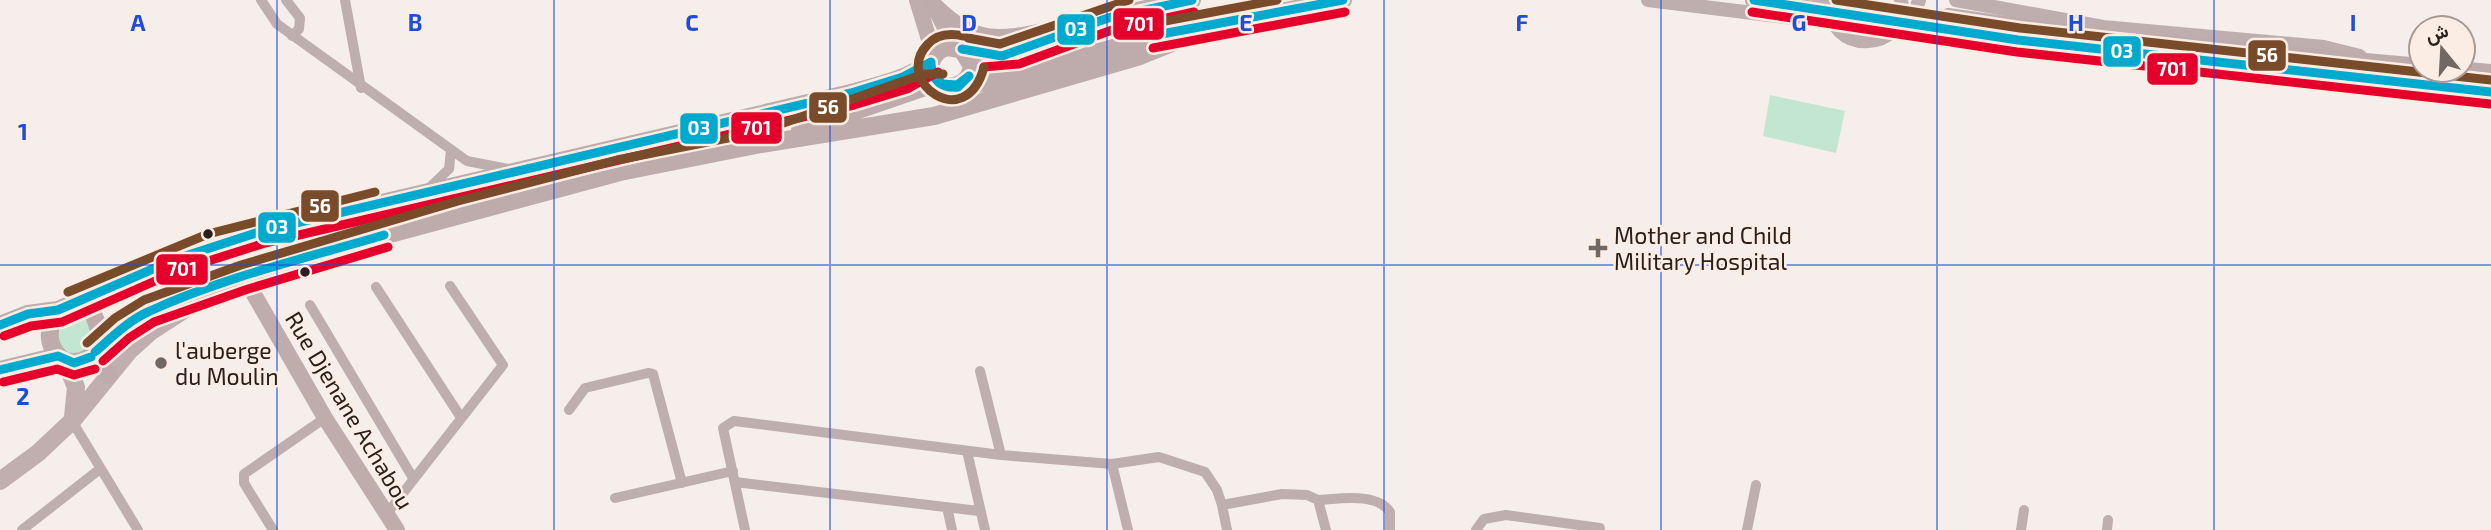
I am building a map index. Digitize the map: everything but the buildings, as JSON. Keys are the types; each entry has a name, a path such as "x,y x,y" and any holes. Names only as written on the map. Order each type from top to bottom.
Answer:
{"highway":[{"path":"927,1 953,24 983,39 1004,39 1192,0"},
{"path":"761,144 915,90 989,82 1152,36 1343,0"},
{"path":"1754,0 1812,9"},
{"path":"0,325 28,314 65,306 176,259 230,240 851,93 919,71 946,47 957,47 995,57 1041,44 1109,18"},
{"path":"1921,18 2018,40 2373,71 2491,92"},
{"path":"0,370 62,358 74,363 93,355 130,322 149,311 238,279 461,213 620,172 761,144 934,116 1140,55 1238,20"},
{"path":"950,86 968,79 972,65 957,47"},
{"path":"933,59 933,76 950,86"},
{"path":"2373,71 2407,68"},
{"path":"65,306 88,309 99,325 99,344 93,355"},
{"path":"62,358 49,333 65,306"},
{"path":"93,355 109,375"}],"main road":[{"path":"927,1 957,47"},
{"path":"927,1 933,59"},
{"path":"0,481 38,453 72,421 109,375 150,332 238,279"},
{"name":"Rue Djenane Achabou","path":"238,279 385,516 397,530"},
{"path":"62,358 77,398 72,421"}],"street":[{"path":"261,0 277,24 292,36 361,88 467,161 518,171"},
{"path":"286,0 300,18 299,29 292,36"},
{"path":"345,0 361,88"},
{"path":"1648,0 1812,9 1834,23 1850,38 1866,42 1877,41 1893,30 1921,18"},
{"path":"1831,0 1834,23"},
{"path":"1893,30 1900,18 1901,0"},
{"path":"1956,0 2103,27 2325,47 2353,53 2373,71"},
{"path":"424,192 449,169 451,150"},
{"path":"385,516 460,416 502,368 503,362 450,286"},
{"path":"376,287 460,416"},
{"path":"310,305 413,478"},
{"path":"980,371 1001,455"},
{"path":"569,410 585,388 653,374 682,483"},
{"path":"273,530 244,484 244,474 325,418"},
{"path":"72,421 138,530"},
{"path":"745,530 723,428 734,421 1001,455 1112,464 1159,457 1189,465 1209,475 1222,505 1227,530"},
{"path":"967,451 985,530"},
{"path":"1112,464 1128,530"},
{"path":"24,529 100,469"},
{"path":"615,498 682,483 734,477 979,511"},
{"path":"1747,530 1756,485"},
{"path":"1222,505 1282,494 1307,495 1318,500 1357,499 1383,504 1390,512 1390,530"},
{"path":"1318,500 1326,530"},
{"path":"947,507 952,530"},
{"path":"2021,530 2024,510"},
{"path":"1476,530 1484,519 1492,515 1559,526 1600,528"}],"green space":[{"path":"1770,95 1845,111 1836,153 1763,136"},
{"path":"76,318 88,324 94,336 88,348 76,354 64,348 58,336 64,324"}],"tunnel":[{"path":"1805,8 1924,26"}],"transit line":[{"name":"56","path":"968,38 1000,44 1129,0"},
{"name":"03","path":"962,49 1002,56 1108,18 1192,0"},
{"name":"56","path":"1149,24 1277,0"},
{"name":"03","path":"1151,36 1343,0"},
{"name":"03","path":"1754,0 2018,40 2491,92"},
{"name":"56","path":"1836,0 2020,28 2491,80"},
{"name":"701","path":"984,67 1019,64 1112,30 1194,12"},
{"name":"701","path":"1153,48 1345,12"},
{"name":"701","path":"1752,12 2017,52 2490,104"},
{"name":"56","path":"964,36 944,35 928,44 919,58 919,73 925,85 936,95 949,99 963,97 975,87 984,67"},
{"name":"03","path":"0,325 28,314 58,310 176,259 262,231 851,93 903,77 931,62"},
{"name":"03","path":"931,64 932,72 942,84 957,85 969,76"},
{"name":"03","path":"931,64 935,79 942,85 958,87 969,76"},
{"name":"701","path":"4,336 31,326 62,322 180,270 265,243 854,105 907,89 938,72"},
{"name":"56","path":"87,343 115,318 144,300 241,265 458,201 617,160 758,132 924,74 943,74"},
{"name":"56","path":"68,292 208,234 375,192"},
{"name":"03","path":"95,352 135,319 178,299 266,269 384,235"},
{"name":"701","path":"103,361 129,338 154,322 248,289 388,247"},
{"name":"03","path":"0,370 58,356 74,363 91,357"},
{"name":"701","path":"3,382 57,369 74,375 95,369"}],"place":[{"name":"Mother and Child Military Hospital","path":"1598,248"},
{"name":"l'auberge du Moulin","path":"161,363"}]}
